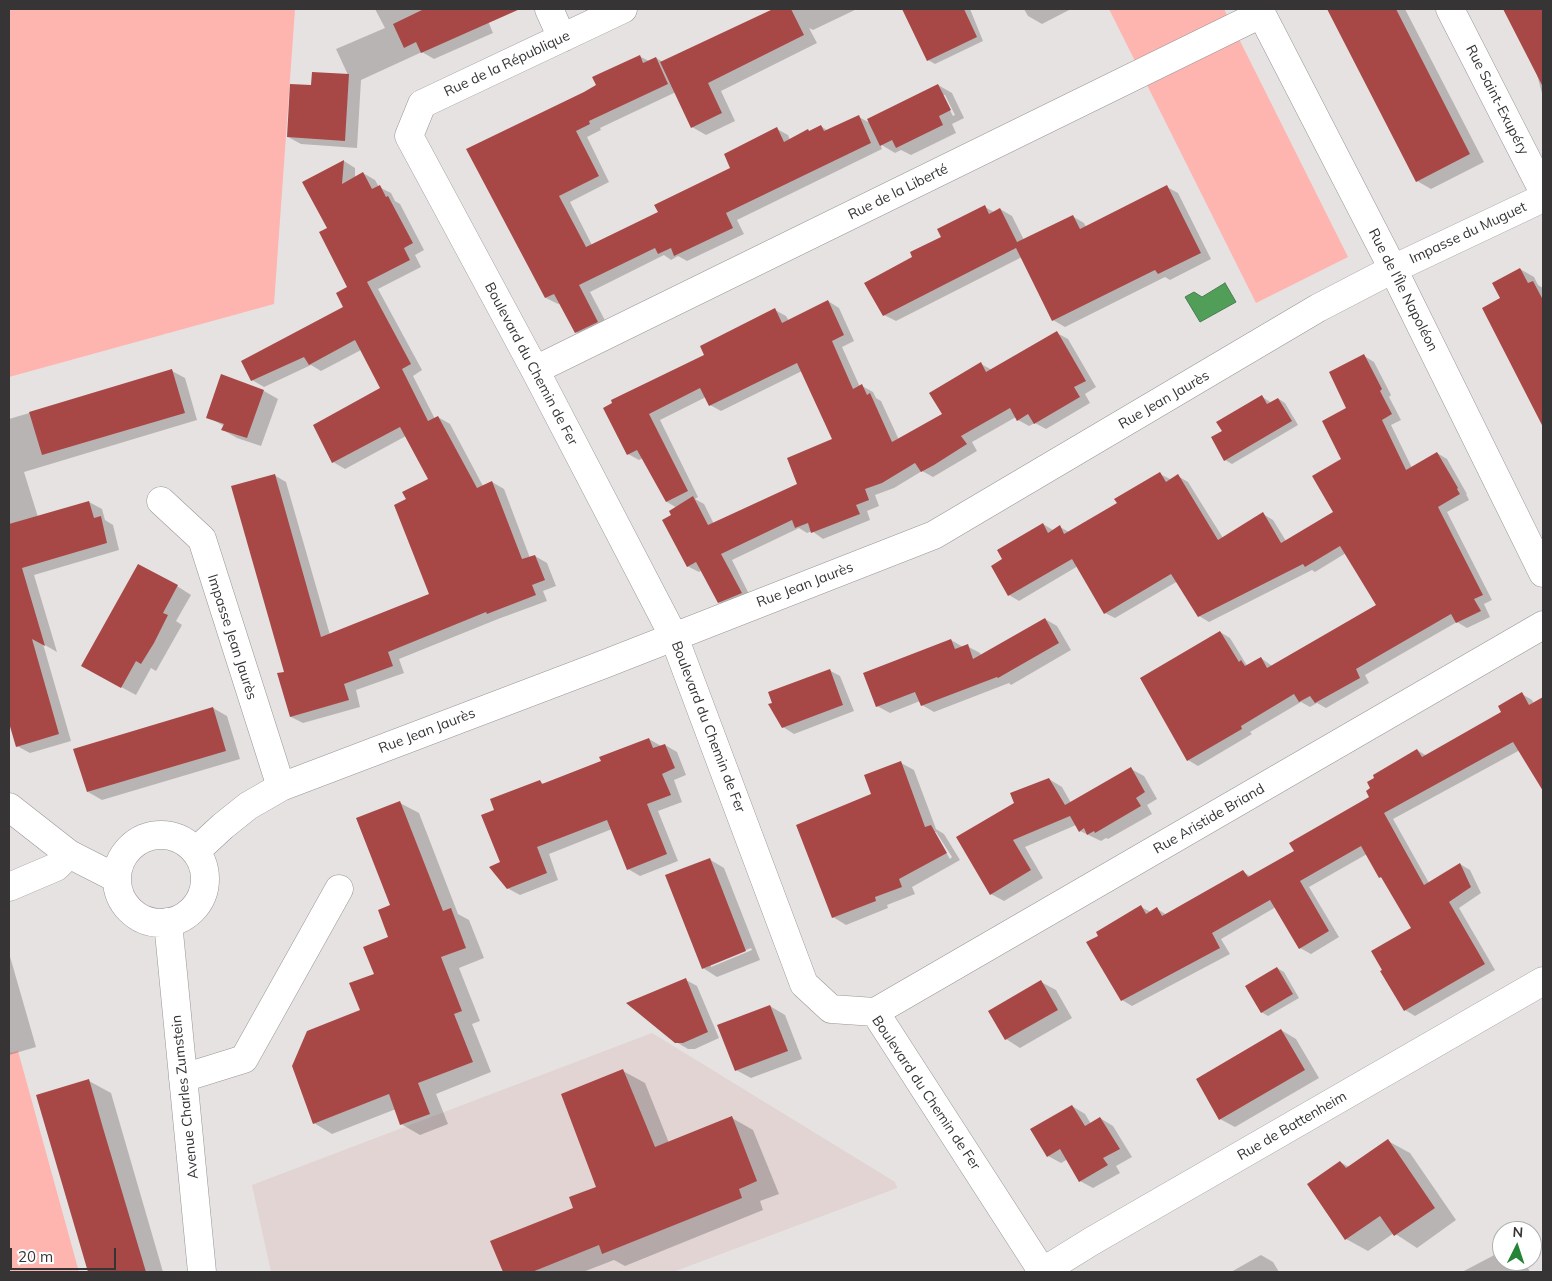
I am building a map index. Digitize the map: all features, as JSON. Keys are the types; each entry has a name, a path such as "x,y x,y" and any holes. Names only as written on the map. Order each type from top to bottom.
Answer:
{"street":[{"path":"549,9 562,38"},
{"name":"Rue de la République","path":"409,136 422,104 623,9"},
{"name":"Rue Saint-Exupéry","path":"1450,9 1543,191"},
{"name":"Rue de l'Île Napoléon","path":"1260,11 1394,269 1543,573"},
{"name":"Rue de la Liberté","path":"535,370 1260,11"},
{"name":"Boulevard du Chemin de Fer","path":"409,136 535,370 674,637 804,984 831,1009 875,1012 1041,1272"},
{"name":"Impasse du Muguet","path":"1394,269 1543,198"},
{"name":"Rue Jean Jaurès","path":"196,851 248,806 281,787 674,637 934,535 1318,308 1394,269"},
{"name":"Impasse Jean Jaurès","path":"161,501 202,539 281,787"},
{"name":"Rue Aristide Briand","path":"875,1012 1543,625"},
{"path":"9,807 70,854 116,878"},
{"path":"163,835 180,839 196,851 203,864 206,881 202,898 191,912 176,921 160,923 143,919 129,909 119,894 116,878 121,861 131,847 146,838 163,835"},
{"path":"9,887 56,867 70,854"},
{"path":"183,1078 244,1059 339,889"},
{"name":"Avenue Charles Zumstein","path":"168,922 202,1272"},
{"name":"Rue de Battenheim","path":"1041,1272 1543,981"}],"shaded area":[{"path":"9,9 295,9 274,304 9,377"},
{"path":"1109,9 1224,9 1348,257 1256,303"},
{"path":"1225,283 1236,302 1200,322 1185,297 1194,292 1202,297"},
{"path":"652,1033 895,1182 897,1188 673,1272 271,1272 252,1185"},
{"path":"18,1051 79,1272 9,1272 9,1053"}],"building":[{"path":"424,9 520,9 421,53 416,42 404,48 393,24"},
{"path":"773,9 791,9 804,35 708,83 722,113 691,128 660,62"},
{"path":"902,9 964,9 977,37 927,61"},
{"path":"1327,9 1396,9 1470,154 1416,182"},
{"path":"1503,9 1543,9 1543,87"},
{"path":"640,55 643,63 656,57 668,84 589,121 590,124 576,131 599,176 559,196 586,247 658,212 654,205 730,168 724,154 777,127 784,142 808,129 809,131 821,125 824,131 859,115 871,143 726,213 733,228 674,256 671,248 658,254 655,248 579,285 598,322 575,333 554,294 545,298 466,149 584,92 596,85 592,77"},
{"path":"312,72 349,74 345,141 287,137 290,84 311,85"},
{"path":"938,84 951,110 939,116 943,125 896,148 892,140 880,146 867,119"},
{"path":"344,160 342,184 363,172 372,189 380,185 386,197 388,196 413,243 404,248 410,260 367,282 411,364 402,369 428,421 438,416 477,488 492,481 522,559 535,555 545,580 532,585 536,595 487,614 486,612 388,652 393,666 344,684 349,700 290,717 277,673 284,672 231,486 275,474 321,637 429,594 394,505 406,499 402,492 428,479 400,427 332,463 313,425 380,388 355,340 309,365 304,357 251,381 241,361 343,307 336,293 347,287 319,232 327,228 302,182"},
{"path":"1167,185 1201,253 1158,274 1155,270 1052,321 1016,248 883,316 864,283 912,257 910,252 941,237 937,229 985,205 989,214 1000,208 1017,242 1073,215 1080,229"},
{"path":"1520,268 1528,283 1533,281 1543,300 1543,427 1482,308 1500,298 1492,283"},
{"path":"828,300 844,335 832,341 853,389 862,384 867,395 870,393 892,442 942,414 929,393 981,362 986,372 1057,331 1086,381 1074,387 1080,397 1034,424 1028,414 1017,421 1010,408 961,436 967,444 934,465 921,472 915,463 882,483 865,489 869,500 856,505 860,514 811,533 808,523 795,528 792,520 721,554 742,593 718,603 696,562 687,567 662,520 671,515 669,511 693,496 708,525 797,484 787,458 832,439 797,363 709,406 700,388 649,414 688,491 666,502 637,450 627,455 603,408 612,403 611,400 704,355 700,346 775,308 782,323"},
{"path":"1364,354 1382,389 1380,391 1392,414 1382,420 1406,470 1437,452 1458,488 1460,494 1438,507 1483,595 1474,599 1481,611 1456,623 1451,614 1356,669 1360,678 1315,703 1310,696 1299,702 1294,694 1241,726 1242,729 1187,761 1140,678 1220,631 1239,662 1241,660 1245,666 1261,657 1267,668 1376,605 1340,546 1305,567 1303,564 1198,617 1171,574 1104,614 1072,559 1008,596 991,566 1002,559 997,550 1043,523 1048,533 1060,525 1064,534 1117,503 1114,499 1160,472 1166,482 1178,474 1218,540 1263,512 1281,543 1333,512 1312,476 1341,459 1322,421 1346,408 1329,372"},
{"path":"172,369 185,413 42,455 29,412"},
{"path":"221,374 264,390 247,438 221,430 224,424 206,418"},
{"path":"1262,395 1267,404 1278,398 1292,421 1224,461 1211,437 1222,431 1216,422"},
{"path":"89,501 94,518 101,516 107,543 22,568 45,646 32,639 59,734 16,747 9,723 9,524"},
{"path":"138,564 178,585 163,613 168,615 154,643 141,664 136,661 121,688 81,666"},
{"path":"1045,618 1059,643 998,678 921,706 915,692 876,707 863,673 951,639 955,649 968,644 973,659"},
{"path":"830,669 843,705 782,728 768,704 772,703 768,692"},
{"path":"1522,692 1529,705 1543,697 1543,791 1513,742 1384,813 1424,885 1460,863 1471,887 1449,902 1485,964 1404,1011 1380,971 1382,970 1371,951 1411,928 1361,846 1300,881 1329,931 1299,949 1270,900 1212,933 1220,948 1121,1001 1086,942 1098,936 1096,932 1141,905 1146,914 1157,907 1162,916 1243,870 1248,877 1294,851 1289,843 1369,797 1366,791 1370,788 1367,782 1374,778 1373,775 1417,749 1422,757 1501,712 1498,706"},
{"path":"213,707 226,751 87,792 73,749"},
{"path":"649,738 653,748 665,744 675,768 662,774 671,795 647,804 667,854 627,870 607,820 537,847 547,873 507,889 489,867 500,862 481,815 494,810 490,799 540,780 542,784 601,761 599,757"},
{"path":"901,761 925,827 931,825 947,853 899,879 902,887 875,897 876,901 832,918 796,825 871,794 864,775"},
{"path":"1131,767 1145,792 1136,798 1141,806 1095,833 1094,831 1087,835 1084,828 1079,832 1070,816 1013,840 1031,870 990,895 956,837 1014,803 1010,793 1049,778 1065,805"},
{"path":"400,801 443,911 451,908 466,948 441,957 462,1011 454,1014 473,1062 418,1083 430,1114 400,1125 389,1094 313,1124 292,1066 307,1031 360,1010 349,983 374,974 363,947 388,937 378,910 390,905 356,818"},
{"path":"710,858 746,951 702,969 665,875"},
{"path":"1277,967 1293,994 1261,1013 1245,986"},
{"path":"686,978 708,1032 683,1043 675,1043 626,1003"},
{"path":"1041,980 1058,1010 1005,1040 988,1011"},
{"path":"770,1005 788,1051 735,1071 717,1025"},
{"path":"1281,1029 1305,1070 1219,1120 1196,1079"},
{"path":"623,1069 655,1147 732,1116 757,1181 739,1189 742,1198 602,1254 599,1245 532,1272 503,1272 490,1241 573,1208 569,1197 596,1187 561,1094"},
{"path":"89,1079 146,1272 88,1272 36,1095"},
{"path":"1072,1105 1085,1126 1100,1117 1120,1149 1103,1158 1108,1165 1079,1182 1060,1149 1047,1157 1030,1129"},
{"path":"1388,1139 1435,1208 1394,1236 1380,1216 1345,1240 1307,1184 1340,1161 1346,1168"}]}
